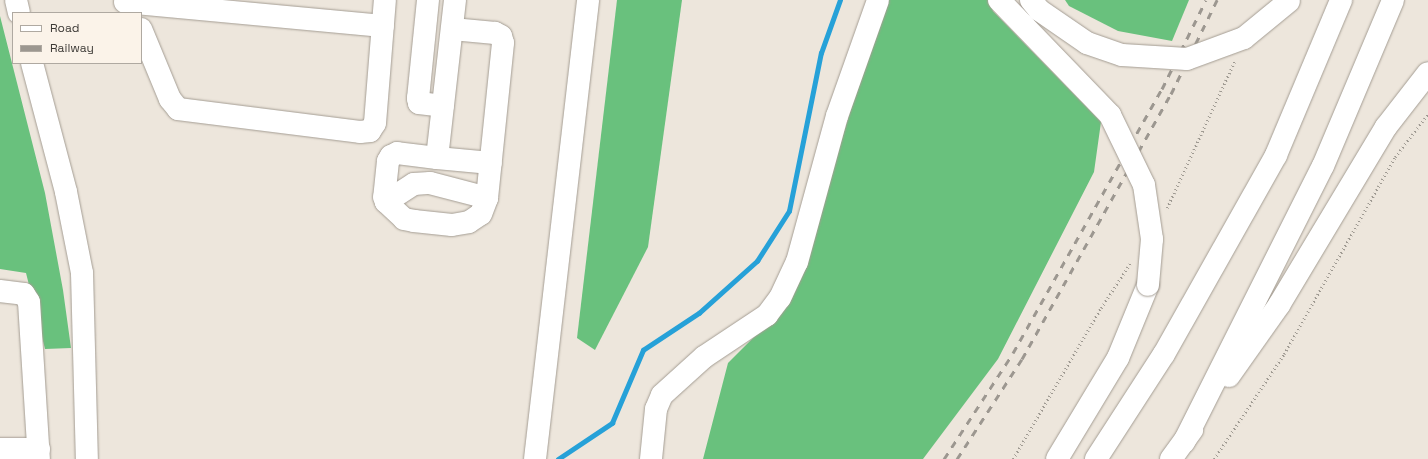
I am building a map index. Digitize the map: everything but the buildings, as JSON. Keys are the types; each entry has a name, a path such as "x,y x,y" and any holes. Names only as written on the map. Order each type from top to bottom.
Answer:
{"main road":[{"path":"16,0 19,12"},
{"path":"142,31 170,99 178,108 360,132 370,130 375,123 385,0"},
{"path":"428,0 418,98 419,102 443,106"},
{"path":"437,158 455,0"},
{"path":"536,449 588,0"},
{"path":"651,459 656,409 662,395 704,357 767,315 780,298 797,262 837,116 878,0"},
{"path":"999,0 1110,115 1144,185 1152,239 1148,285 1118,358 1057,459"},
{"path":"1030,0 1039,10 1087,43 1122,55 1187,59 1244,38 1289,0"},
{"path":"1096,459 1164,354 1276,155 1341,0"},
{"path":"1177,450 1322,166 1393,0"},
{"path":"127,5 383,26"},
{"path":"452,29 502,36 503,43 491,163 487,198 481,214 462,225 404,219 386,202 384,197 388,161 391,156 397,154 491,163"},
{"path":"32,64 66,192 82,273 87,459"},
{"path":"1177,450 1279,305 1386,127 1428,73"},
{"path":"386,202 414,184 430,183 487,198"},
{"path":"0,291 24,294 29,302 39,454 0,449"}],"path":[{"path":"1214,459 1284,354 1395,157 1428,114"}],"green space":[{"path":"617,0 682,0 648,247 595,350 577,338"},
{"path":"885,0 989,0 993,11 1101,122 1094,172 998,359 923,459 703,459 728,363 792,299"},
{"path":"1065,0 1189,0 1172,41 1118,31 1069,6"},
{"path":"0,16 45,193 63,290 71,348 45,349 26,273 0,269"}],"waterway":[{"path":"558,459 612,423 643,350 699,313 757,261 789,211 821,53 840,0"}],"railway":[{"path":"944,459 1013,353 1162,89 1206,0"},
{"path":"957,459 1022,359 1171,94 1217,0"}]}
